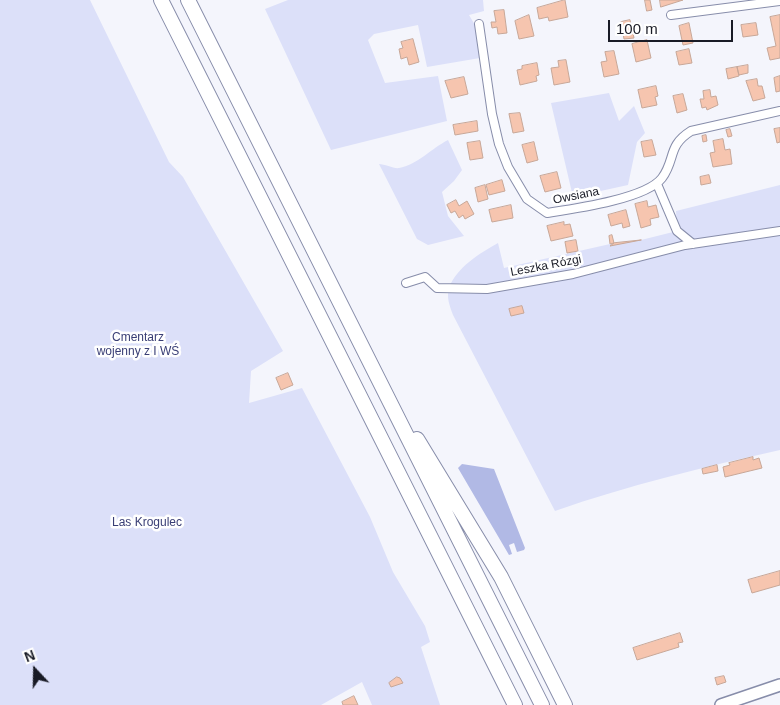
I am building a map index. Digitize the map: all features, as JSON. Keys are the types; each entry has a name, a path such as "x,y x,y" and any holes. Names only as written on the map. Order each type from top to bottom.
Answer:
{"highway":[{"path":"161,0 514,705"},
{"path":"188,0 542,705"},
{"path":"377,377 501,577 565,705"}],"street":[{"path":"671,14 780,1"},
{"name":"Owsiana","path":"479,24 492,114 500,144 508,167 527,198 547,213 611,201 648,190 657,184"},
{"path":"693,244 677,231 657,184 664,176 676,142 691,131 780,111"},
{"name":"Leszka Rózgi","path":"406,283 425,277 437,288 487,289 573,274 693,244 780,231"},
{"path":"721,705 780,685"}],"green space":[{"name":"Las Krogulec","path":"0,0 90,0 169,162 183,177 283,351 251,371 249,403 302,388 370,517 393,572 425,626 430,642 421,647 440,705 372,705 362,682 321,705 0,705"},
{"path":"288,0 483,0 484,11 469,15 475,25 480,58 427,67 418,25 374,34 368,40 385,83 438,76 447,121 331,150 265,9"},
{"path":"609,93 619,121 634,106 645,133 637,142 628,185 573,197 551,103"},
{"path":"448,140 462,170 442,192 448,216 464,236 428,245 417,239 379,164 397,168 406,166"},
{"path":"780,185 780,450 667,477 555,511 453,315 448,295 452,281 469,262 498,243 504,268 610,244 641,240 677,231 676,211"}],"water":[{"path":"462,464 494,469 525,548 524,550 517,552 514,543 509,545 512,554 509,555 458,468"}],"building":[{"path":"565,0 568,17 549,21 548,17 539,19 537,8"},
{"path":"645,0 650,0 652,10 647,11"},
{"path":"660,0 683,0 661,7"},
{"path":"504,10 507,33 498,34 497,27 492,28 491,22 496,22 494,11"},
{"path":"529,15 534,36 519,39 515,21"},
{"path":"780,15 780,58 770,60 767,48 776,46 770,17"},
{"path":"630,20 634,38 624,39 621,22"},
{"path":"689,23 693,43 683,45 679,26"},
{"path":"756,23 758,35 743,37 741,25"},
{"path":"413,39 419,62 409,65 407,57 401,59 399,49 403,48 401,42"},
{"path":"647,40 651,58 636,62 632,44"},
{"path":"689,49 692,63 679,65 676,52"},
{"path":"614,51 619,74 604,77 601,62 607,61 605,52"},
{"path":"566,60 570,82 554,85 551,68 559,67 558,61"},
{"path":"537,63 539,75 536,76 537,81 520,85 517,70 522,69 522,66"},
{"path":"748,65 748,73 739,75 737,67"},
{"path":"737,67 739,76 728,79 726,69"},
{"path":"780,76 780,91 776,92 774,78"},
{"path":"464,77 468,94 451,98 445,81"},
{"path":"757,79 758,86 762,86 765,98 753,101 746,81"},
{"path":"656,86 658,96 655,97 657,105 642,108 638,90"},
{"path":"710,90 711,97 716,96 718,105 707,110 706,107 702,108 700,99 704,99 703,91"},
{"path":"683,94 687,110 677,113 673,96"},
{"path":"520,113 524,131 513,133 509,114"},
{"path":"477,121 478,131 455,135 453,125"},
{"path":"780,128 780,142 777,143 774,129"},
{"path":"730,129 732,136 728,137 726,130"},
{"path":"706,135 707,141 703,142 702,136"},
{"path":"723,139 725,150 730,149 732,164 713,167 710,153 715,152 713,141"},
{"path":"652,140 656,155 644,157 641,142"},
{"path":"480,141 483,158 470,160 467,143"},
{"path":"534,142 538,160 527,163 522,145"},
{"path":"557,172 561,188 545,192 540,176"},
{"path":"709,175 711,183 701,185 700,177"},
{"path":"502,180 505,191 489,195 486,185"},
{"path":"485,185 488,199 478,202 475,188"},
{"path":"456,200 459,206 467,201 474,214 465,219 463,215 459,218 455,211 451,213 447,205"},
{"path":"647,201 648,207 656,205 659,217 650,219 651,225 641,228 635,204"},
{"path":"511,205 513,218 492,222 489,210"},
{"path":"626,210 630,226 623,228 622,223 611,226 608,215"},
{"path":"564,222 564,225 570,224 573,236 551,241 547,226"},
{"path":"612,235 614,243 610,244 609,236"},
{"path":"576,240 578,251 567,253 565,242"},
{"path":"641,240 610,246 614,243"},
{"path":"522,306 524,313 511,316 509,309"},
{"path":"288,373 293,385 281,390 276,378"},
{"path":"753,457 753,460 759,458 762,468 725,477 723,467 730,465 729,463"},
{"path":"717,465 718,471 703,474 702,469"},
{"path":"780,571 780,585 752,593 748,580"},
{"path":"680,633 683,642 678,643 679,647 637,660 633,648"},
{"path":"724,676 726,682 717,685 715,678"},
{"path":"397,677 403,683 391,687 389,683"},
{"path":"354,696 358,705 343,705 342,702"}],"park label":[{"name":"Cmentarz wojenny z I WŚ","path":"138,345"}]}
